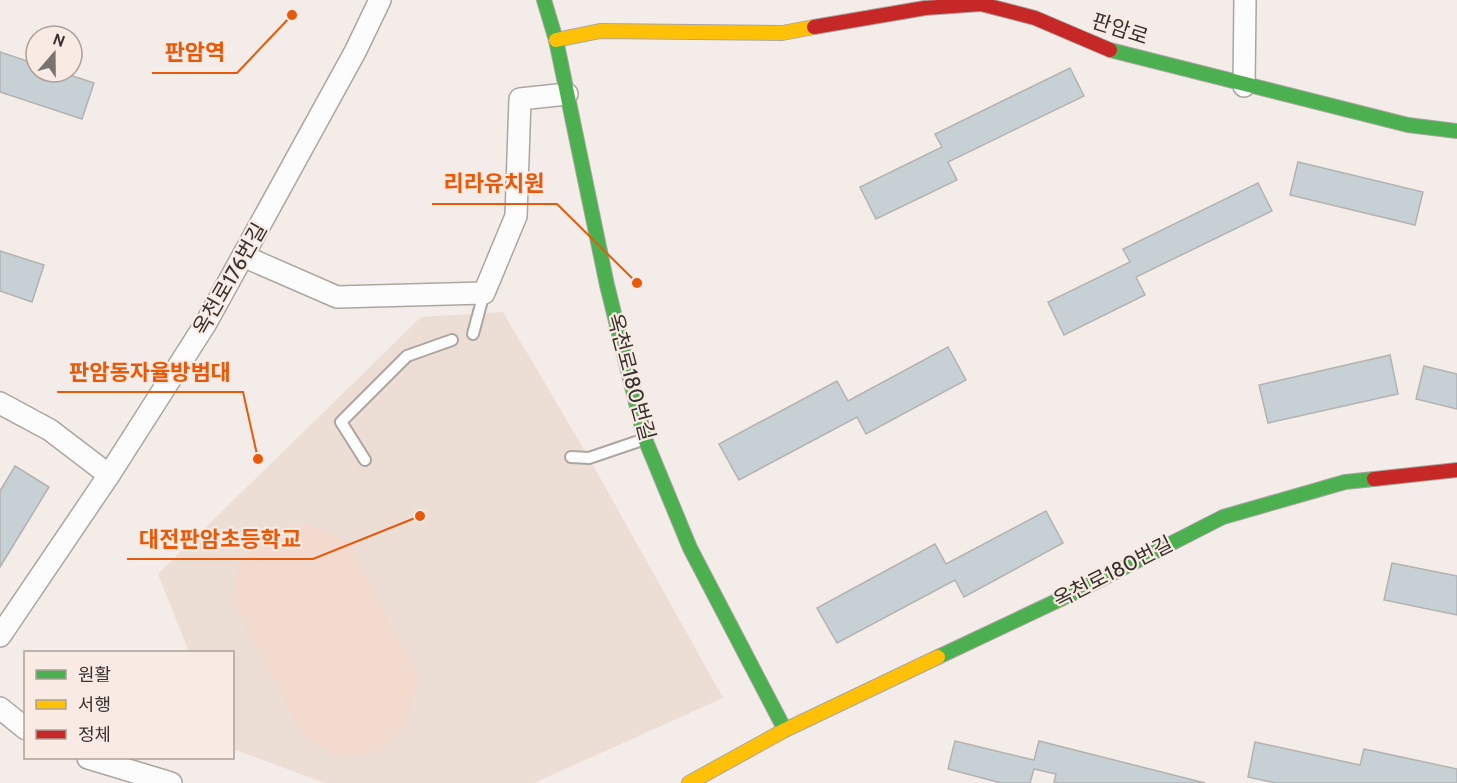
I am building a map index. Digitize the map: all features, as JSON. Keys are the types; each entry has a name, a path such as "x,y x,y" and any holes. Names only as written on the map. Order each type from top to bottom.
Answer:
{"street":[{"name":"옥천로176번길","path":"0,636 109,475 206,323 355,52 380,0"},
{"name":"옥천로180번길","path":"544,0 556,40 607,285 645,439 690,548 786,730"},
{"path":"1244,86 1245,0"},
{"name":"판암로","path":"556,40 600,31 782,33 925,8 981,4 1035,18 1096,46 1244,86 1408,125 1457,131"},
{"path":"243,256 337,297 484,293 516,216 520,99 567,94"},
{"path":"0,403 50,430 109,475"},
{"name":"옥천로180번길","path":"689,783 786,730 1082,589 1223,517 1345,482 1457,470"},
{"path":"1,712 24,728"},
{"path":"91,759 171,783"}],"lane":[{"path":"473,334 484,293"},
{"path":"364,460 341,422 407,356 452,340"},
{"path":"571,457 589,458 645,439"}],"shaded area":[{"path":"503,312 589,458 723,698 534,783 325,783 234,749 234,651 189,651 158,574 421,317"},
{"path":"305,524 349,542 419,678 406,723 378,752 338,757 303,737 232,602 240,560 267,530"}],"building":[{"path":"0,52 24,60 24,84 84,84 84,80 94,83 82,119 0,92"},
{"path":"1070,68 1084,96 948,162 957,180 876,219 860,187 942,147 935,134"},
{"path":"1298,162 1423,192 1415,225 1290,195"},
{"path":"1258,183 1272,211 1136,277 1145,295 1064,335 1048,302 1130,262 1123,249"},
{"path":"0,251 44,265 32,302 0,291"},
{"path":"948,347 966,380 866,434 857,417 739,480 719,444 837,381 848,401"},
{"path":"1390,355 1398,394 1268,423 1259,385"},
{"path":"1424,366 1457,374 1457,409 1416,399"},
{"path":"15,466 49,487 0,567 0,491"},
{"path":"1046,511 1063,543 964,597 955,580 837,643 817,608 935,544 946,564"},
{"path":"1392,563 1457,576 1457,615 1384,600"},
{"path":"955,741 1034,760 1039,741 1205,783 1059,783 1054,782 1056,774 1034,769 1030,783 1001,783 948,769"},
{"path":"1255,742 1360,765 1364,749 1457,769 1457,783 1276,783 1248,777"}],"traffic: fast":[{"path":"544,0 556,40 607,285 645,439 690,548 785,730"},
{"path":"1110,50 1408,125 1457,131"},
{"path":"938,657 1082,589 1223,517 1345,482 1374,479"}],"traffic: slow":[{"path":"556,40 600,31 782,33 814,27"},
{"path":"689,783 785,730 938,657"}],"traffic: jam":[{"path":"814,27 925,8 981,4 1035,18 1110,50"},
{"path":"1374,479 1457,470"}],"place":[{"name":"판암역","path":"292,15"},
{"name":"리라유치원","path":"637,283"},
{"name":"판암동자율방범대","path":"258,459"},
{"name":"대전판암초등학교","path":"420,516"}]}
